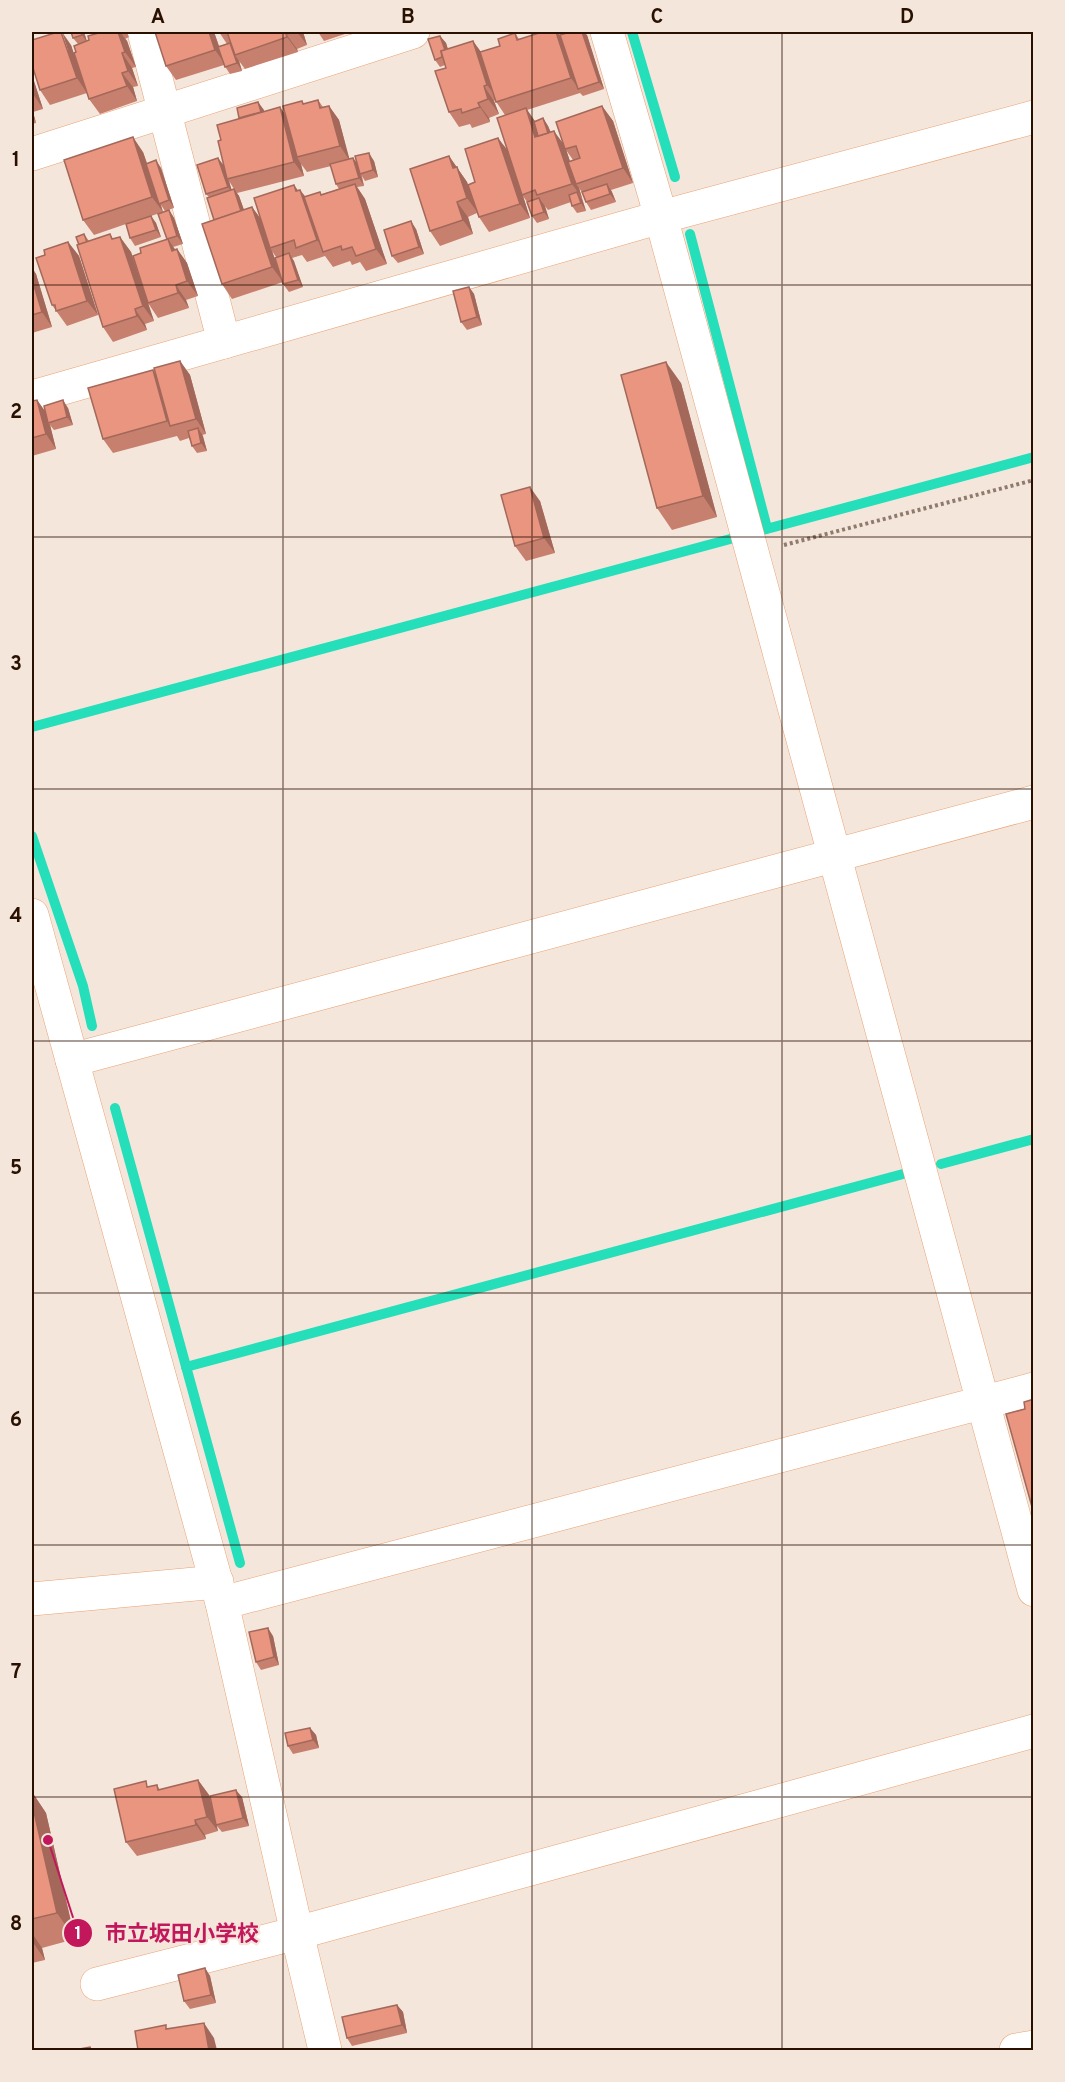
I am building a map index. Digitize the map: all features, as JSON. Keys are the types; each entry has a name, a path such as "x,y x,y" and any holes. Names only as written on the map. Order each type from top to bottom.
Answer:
{"street":[{"path":"144,32 224,342"},
{"path":"32,154 413,32"},
{"path":"607,32 661,217 981,1403 1034,1590"},
{"path":"32,397 661,217 1034,117"},
{"path":"72,1060 1034,802"},
{"path":"32,915 219,1592 325,2050"},
{"path":"32,1599 219,1592 1034,1389"},
{"path":"97,1984 297,1933 1034,1731"},
{"path":"1016,2050 1034,2047"}],"path":[{"path":"753,553 1034,480"}],"building":[{"path":"61,32 77,78 40,90 32,65 32,40"},
{"path":"71,32 81,32 82,35 73,38"},
{"path":"102,32 118,32 125,52 122,53 128,71 122,73 127,86 89,99 74,53 76,52 74,46 89,40 88,36"},
{"path":"155,32 209,32 215,50 166,66"},
{"path":"227,32 294,32 286,34 287,37 235,55"},
{"path":"542,32 556,32 571,78 496,102 480,52 500,46 498,39 515,33 517,40"},
{"path":"582,32 599,82 578,89 560,35"},
{"path":"440,36 445,50 441,51 442,57 435,60 428,39"},
{"path":"473,41 487,85 484,86 488,99 478,103 480,107 462,113 461,109 449,112 435,71 446,68 441,51"},
{"path":"230,43 237,63 225,67 218,47"},
{"path":"318,100 320,108 329,106 340,146 297,157 283,106"},
{"path":"258,102 261,112 239,118 237,108"},
{"path":"602,106 623,168 576,184 568,162 580,158 576,146 565,149 556,122"},
{"path":"280,107 294,162 227,179 218,141 221,140 217,125"},
{"path":"526,108 535,137 554,131 572,184 537,195 535,190 522,195 497,118"},
{"path":"543,118 548,133 538,136 534,122"},
{"path":"133,137 152,197 83,220 64,160"},
{"path":"498,138 520,204 479,217 468,185 475,182 465,149"},
{"path":"369,153 373,170 360,174 355,156"},
{"path":"449,156 453,168 457,167 467,198 457,202 463,220 430,231 410,169"},
{"path":"218,158 228,187 206,194 197,165"},
{"path":"353,158 359,178 336,184 330,164"},
{"path":"156,160 169,200 159,204 146,164"},
{"path":"355,184 376,249 356,256 352,247 342,250 341,246 323,252 304,197 320,192 321,195"},
{"path":"607,184 610,194 586,202 582,192"},
{"path":"294,185 296,191 300,190 317,240 296,248 294,240 270,248 254,198"},
{"path":"234,189 241,211 214,220 207,198"},
{"path":"577,192 581,203 572,206 569,195"},
{"path":"539,198 544,212 532,216 527,202"},
{"path":"252,207 272,267 222,284 202,224"},
{"path":"169,210 177,236 167,239 158,214"},
{"path":"151,216 156,230 130,238 126,224"},
{"path":"411,221 419,247 392,256 384,230"},
{"path":"84,234 87,242 79,245 76,237"},
{"path":"110,234 112,239 120,237 143,306 135,309 137,316 103,327 77,245"},
{"path":"168,239 172,251 177,249 187,281 176,285 178,293 148,303 133,256 141,253 140,248"},
{"path":"68,242 87,301 56,311 36,258 45,255 44,250"},
{"path":"289,253 298,280 283,284 275,258"},
{"path":"32,279 42,312 32,315"},
{"path":"469,287 477,317 461,322 453,291"},
{"path":"180,361 196,419 170,426 154,368"},
{"path":"666,362 703,496 657,508 621,375"},
{"path":"153,370 167,421 103,439 88,388"},
{"path":"37,400 46,434 32,438 32,401"},
{"path":"63,400 67,417 48,423 44,406"},
{"path":"198,428 201,443 192,446 188,431"},
{"path":"530,487 544,538 515,546 501,495"},
{"path":"1034,1399 1034,1514 1006,1414 1025,1409 1024,1402"},
{"path":"268,1628 274,1657 256,1662 249,1632"},
{"path":"310,1728 313,1740 288,1746 285,1733"},
{"path":"198,1780 207,1817 195,1820 196,1825 126,1842 114,1789 146,1781 147,1787 157,1785 158,1790"},
{"path":"236,1790 243,1818 216,1825 210,1796"},
{"path":"32,1803 57,1913 32,1919"},
{"path":"205,1968 211,1995 184,2001 178,1975"},
{"path":"397,2005 402,2025 347,2038 342,2017"},
{"path":"204,2023 209,2050 138,2050 135,2031 166,2025 166,2029"},
{"path":"90,2047 91,2050 74,2050"}],"waterway":[{"path":"632,32 675,177"},
{"path":"690,234 767,528"},
{"path":"763,530 1034,457"},
{"path":"32,727 734,538"},
{"path":"32,836 83,986 92,1026"},
{"path":"115,1108 240,1563"},
{"path":"941,1164 1034,1139"},
{"path":"186,1367 903,1174"}],"place":[{"name":"市立坂田小学校","path":"48,1840"}]}
